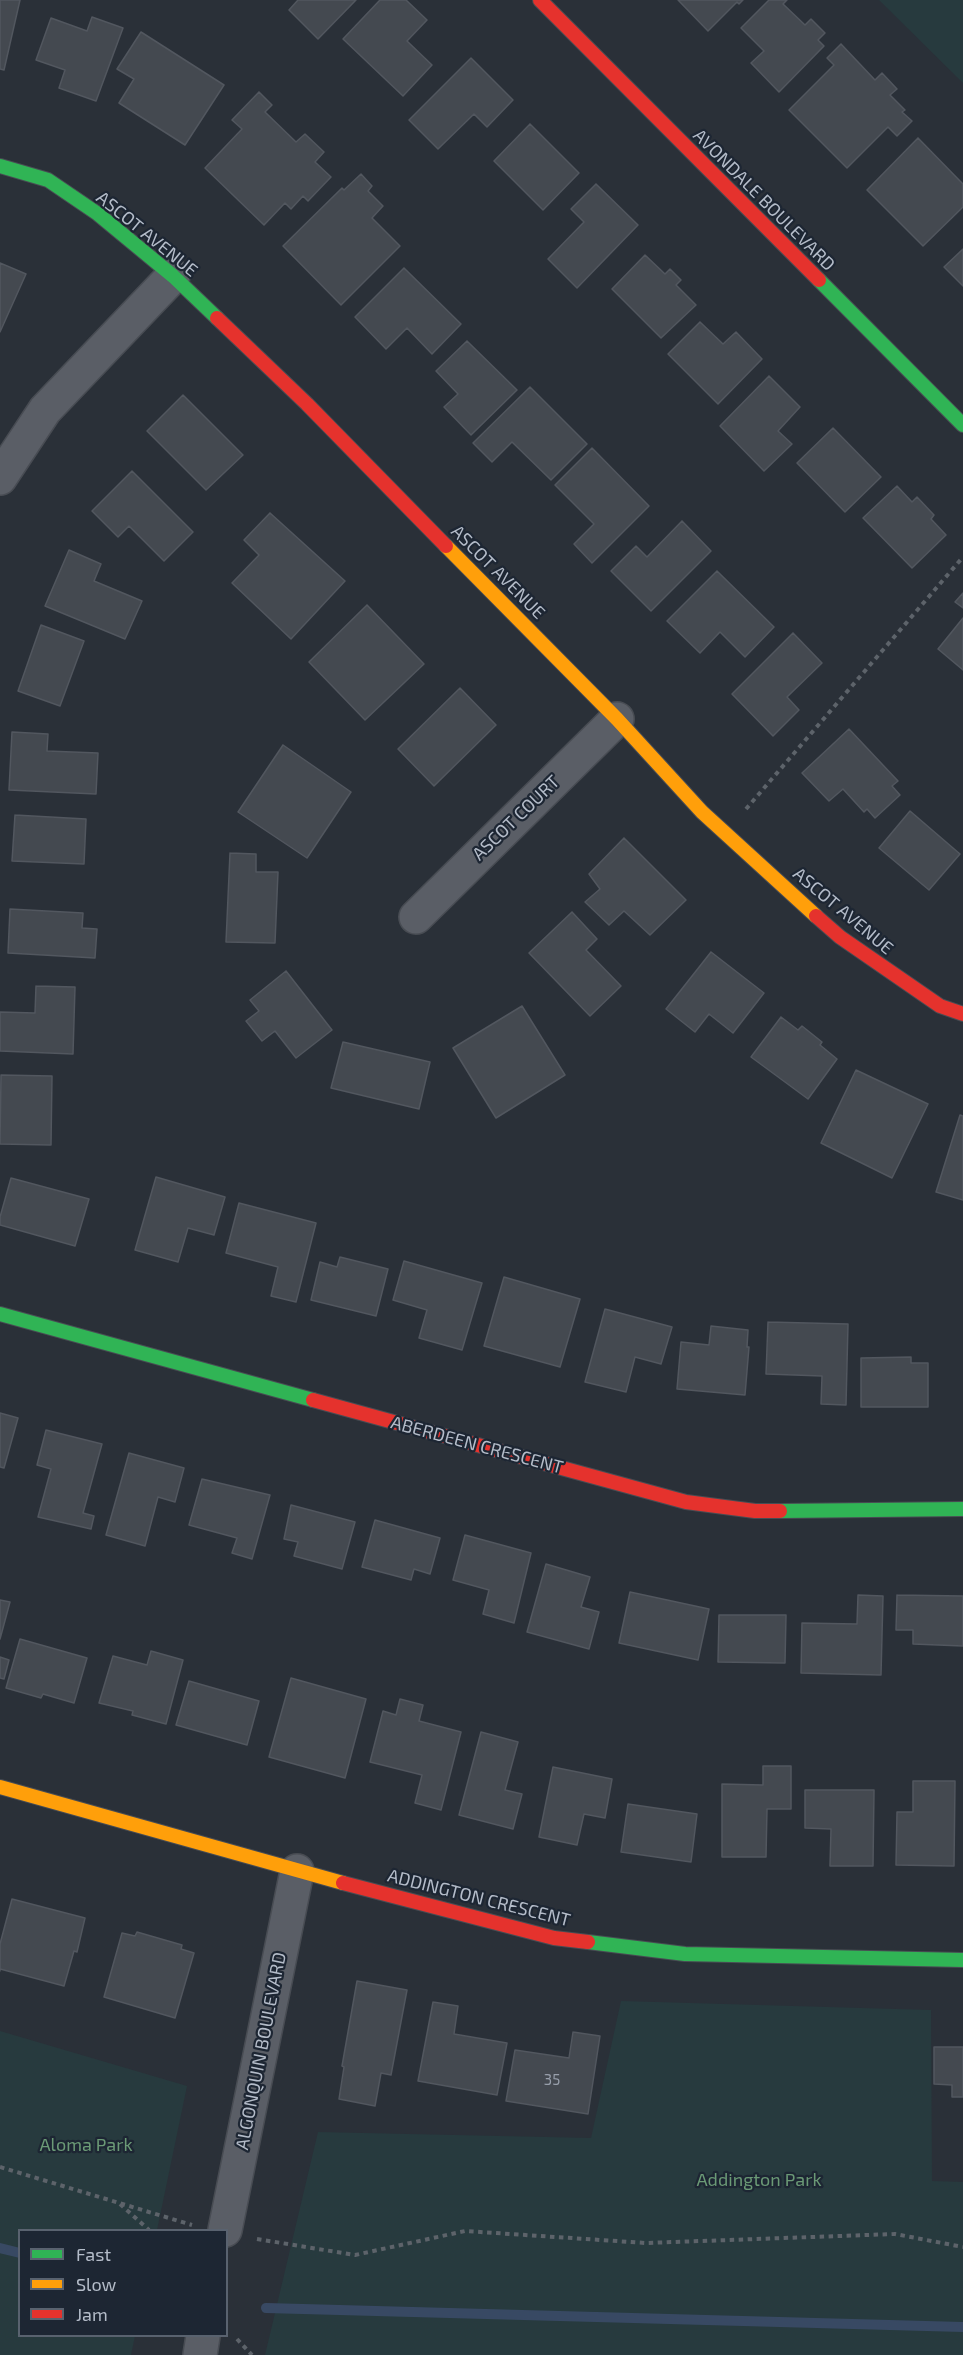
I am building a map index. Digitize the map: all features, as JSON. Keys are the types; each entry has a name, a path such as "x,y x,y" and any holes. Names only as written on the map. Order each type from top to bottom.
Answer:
{"street":[{"name":"AVONDALE BOULEVARD","path":"540,0 963,425"},
{"name":"ASCOT AVENUE","path":"0,166 48,180 98,214 173,276 307,404 617,719 702,812 840,937 940,1006 963,1014"},
{"path":"0,478 45,410 173,276"},
{"name":"ASCOT COURT","path":"416,917 617,719"},
{"name":"ABERDEEN CRESCENT","path":"0,1314 686,1502 755,1511 963,1509"},
{"name":"ADDINGTON CRESCENT","path":"0,1787 297,1870 554,1938 685,1954 963,1960"},
{"name":"ALGONQUIN BOULEVARD","path":"227,2229 297,1870"},
{"path":"200,2355 203,2337"}],"path":[{"path":"725,833 963,557"},
{"path":"0,2167 215,2229"},
{"path":"120,2203 148,2229"},
{"path":"228,2232 355,2255 465,2231 646,2243 895,2234 963,2247"}],"green space":[{"path":"879,0 963,0 963,83"},
{"name":"Addington Park","path":"621,2001 931,2010 932,2181 963,2182 963,2355 265,2355 318,2132 591,2138"},
{"name":"Aloma Park","path":"0,2031 187,2086 157,2229 18,2229 18,2337 135,2337 131,2355 0,2355"}],"building":[{"path":"0,0 20,0 4,70 0,69"},
{"path":"298,0 356,0 318,39 289,10"},
{"path":"380,0 406,0 427,20 407,41 432,65 403,96 343,39"},
{"path":"678,0 743,0 739,4 737,2 708,31"},
{"path":"769,0 787,0 783,4 805,25 811,19 825,33 818,40 824,46 779,92 751,63 764,51 741,28"},
{"path":"92,17 123,28 96,101 59,88 65,70 36,60 51,18 87,31"},
{"path":"141,32 224,85 185,145 119,103 134,79 117,69"},
{"path":"841,44 875,80 882,73 897,89 890,95 905,110 902,112 912,121 897,136 888,127 847,168 789,110 834,65 827,58"},
{"path":"471,58 513,100 487,127 474,114 438,149 409,120"},
{"path":"259,92 272,105 265,112 296,142 305,134 324,152 315,162 331,177 308,201 303,196 291,209 285,203 264,225 205,168 242,129 232,120"},
{"path":"530,124 579,173 543,210 494,161"},
{"path":"918,138 963,184 963,207 923,246 867,190"},
{"path":"361,174 372,186 368,191 383,206 372,218 400,246 341,305 283,246 342,188 344,190"},
{"path":"596,184 638,225 577,288 548,259 584,222 571,209"},
{"path":"963,249 963,286 944,267"},
{"path":"645,255 665,274 670,269 681,280 676,285 696,305 661,338 612,289"},
{"path":"0,263 26,274 0,332"},
{"path":"404,268 461,324 432,354 407,328 386,349 355,317"},
{"path":"700,322 723,344 736,332 762,359 718,404 668,354"},
{"path":"467,341 517,390 471,435 444,407 458,394 436,371"},
{"path":"769,376 800,407 778,431 792,444 764,471 720,426"},
{"path":"530,387 587,444 551,480 512,442 492,462 473,443"},
{"path":"183,395 243,455 206,490 147,431"},
{"path":"833,428 881,477 845,512 797,463"},
{"path":"592,448 649,506 592,563 574,544 594,524 555,485"},
{"path":"132,471 193,532 164,561 129,526 118,537 92,511"},
{"path":"897,486 912,502 917,497 934,515 931,519 946,535 912,568 863,518"},
{"path":"270,513 345,581 291,639 232,583 259,555 244,540"},
{"path":"682,521 711,551 651,611 611,571 636,546 647,557"},
{"path":"69,550 101,564 94,581 142,601 125,639 45,606"},
{"path":"717,571 774,627 745,657 720,632 700,653 667,621"},
{"path":"963,593 963,608 955,602"},
{"path":"367,605 424,664 365,720 309,662"},
{"path":"963,618 963,670 938,649"},
{"path":"41,625 84,641 60,706 18,691"},
{"path":"793,633 822,663 787,697 799,710 773,736 732,694"},
{"path":"460,688 496,725 434,786 398,749"},
{"path":"849,729 898,781 892,786 900,795 875,818 867,809 864,812 843,789 829,801 802,773"},
{"path":"12,732 48,734 47,751 98,753 96,794 9,790"},
{"path":"283,745 351,792 307,858 238,812"},
{"path":"910,811 960,854 929,890 879,848"},
{"path":"15,815 86,819 84,864 12,861"},
{"path":"624,838 686,900 650,935 624,911 609,925 585,902 600,889 589,874"},
{"path":"230,853 256,854 256,872 278,872 275,943 226,942"},
{"path":"10,909 83,913 82,928 97,929 95,958 8,953"},
{"path":"572,912 597,939 586,950 621,986 590,1016 529,953"},
{"path":"711,952 764,993 733,1033 709,1014 695,1032 666,1009"},
{"path":"286,971 332,1030 296,1058 275,1031 262,1041 246,1021 259,1011 250,1000"},
{"path":"36,986 75,987 73,1054 0,1051 0,1012 35,1013"},
{"path":"522,1006 565,1075 496,1118 453,1048"},
{"path":"781,1017 798,1030 802,1026 822,1042 820,1045 837,1059 808,1099 751,1057"},
{"path":"343,1042 430,1062 419,1109 331,1088"},
{"path":"856,1070 928,1104 892,1178 821,1143"},
{"path":"1,1075 52,1076 51,1145 0,1144"},
{"path":"960,1115 963,1116 963,1200 936,1192"},
{"path":"156,1177 225,1197 214,1235 188,1228 178,1262 135,1250"},
{"path":"11,1178 89,1199 75,1246 0,1225 0,1217"},
{"path":"239,1203 316,1223 296,1302 271,1296 278,1267 226,1253"},
{"path":"340,1257 388,1269 376,1316 311,1300 320,1262 337,1267"},
{"path":"404,1261 482,1283 462,1350 419,1338 427,1310 393,1300"},
{"path":"504,1277 580,1299 560,1367 484,1346"},
{"path":"605,1309 672,1327 661,1364 635,1357 626,1392 585,1382"},
{"path":"768,1322 848,1324 846,1405 821,1404 822,1376 766,1374"},
{"path":"711,1326 748,1330 745,1395 677,1389 681,1342 709,1345"},
{"path":"911,1357 911,1363 928,1363 928,1407 861,1407 861,1358"},
{"path":"0,1413 18,1418 4,1468 0,1467"},
{"path":"46,1430 102,1444 83,1513 94,1516 91,1529 38,1517 51,1469 37,1465"},
{"path":"129,1453 184,1468 175,1502 158,1497 145,1546 106,1535"},
{"path":"202,1479 270,1495 252,1559 232,1553 237,1538 189,1525"},
{"path":"291,1505 355,1522 342,1569 294,1556 298,1542 284,1539"},
{"path":"375,1520 440,1538 430,1574 414,1569 411,1580 362,1567"},
{"path":"465,1535 531,1553 514,1623 483,1614 489,1590 453,1580"},
{"path":"546,1564 590,1577 581,1607 599,1612 589,1649 527,1632"},
{"path":"630,1592 709,1609 698,1660 619,1643"},
{"path":"858,1595 883,1596 881,1675 801,1673 802,1623 857,1624"},
{"path":"897,1595 963,1596 963,1646 913,1644 913,1630 896,1630"},
{"path":"0,1600 10,1602 0,1639"},
{"path":"719,1615 786,1615 785,1663 718,1662"},
{"path":"20,1639 87,1658 74,1703 43,1694 41,1698 6,1688"},
{"path":"151,1651 183,1660 166,1724 132,1715 133,1711 99,1703 113,1656 147,1665"},
{"path":"0,1657 9,1660 4,1679 0,1678"},
{"path":"291,1678 366,1699 345,1778 269,1757"},
{"path":"189,1681 259,1701 247,1745 176,1725"},
{"path":"400,1699 423,1705 419,1721 461,1732 441,1810 415,1803 422,1775 370,1762 383,1711 396,1715"},
{"path":"481,1732 518,1742 505,1790 522,1794 513,1829 459,1815"},
{"path":"763,1766 791,1766 791,1809 767,1809 766,1857 722,1857 722,1784 763,1785"},
{"path":"553,1767 612,1779 605,1818 584,1814 577,1845 539,1837"},
{"path":"913,1781 955,1781 954,1866 896,1865 897,1812 913,1812"},
{"path":"805,1790 874,1790 873,1866 830,1866 831,1829 805,1828"},
{"path":"628,1804 697,1814 691,1862 621,1852"},
{"path":"12,1899 85,1918 77,1952 74,1951 64,1986 0,1969 0,1944"},
{"path":"137,1932 182,1945 181,1949 194,1953 175,2018 104,1997 122,1933 135,1936"},
{"path":"357,1981 407,1990 391,2075 381,2073 375,2106 339,2099 344,2067 342,2066"},
{"path":"433,2002 458,2006 454,2034 507,2043 497,2095 418,2081"},
{"path":"573,2032 600,2036 588,2114 506,2101 515,2050 569,2058"},
{"path":"934,2047 963,2047 963,2097 952,2097 952,2085 934,2084"}],"waterway":[{"path":"0,2248 18,2252"},
{"path":"266,2308 963,2327"}],"traffic: fast":[{"path":"0,166 48,180 98,214 173,276 217,318"},
{"path":"819,280 963,425"},
{"path":"0,1314 313,1400"},
{"path":"780,1511 963,1509"},
{"path":"588,1942 685,1954 963,1960"}],"traffic: slow":[{"path":"446,546 617,719 702,812 816,916"},
{"path":"0,1787 343,1883"}],"traffic: jam":[{"path":"540,0 819,280"},
{"path":"217,318 307,404 446,546"},
{"path":"816,916 840,937 940,1006 963,1014"},
{"path":"313,1400 686,1502 755,1511 780,1511"},
{"path":"343,1883 554,1938 588,1942"}]}
